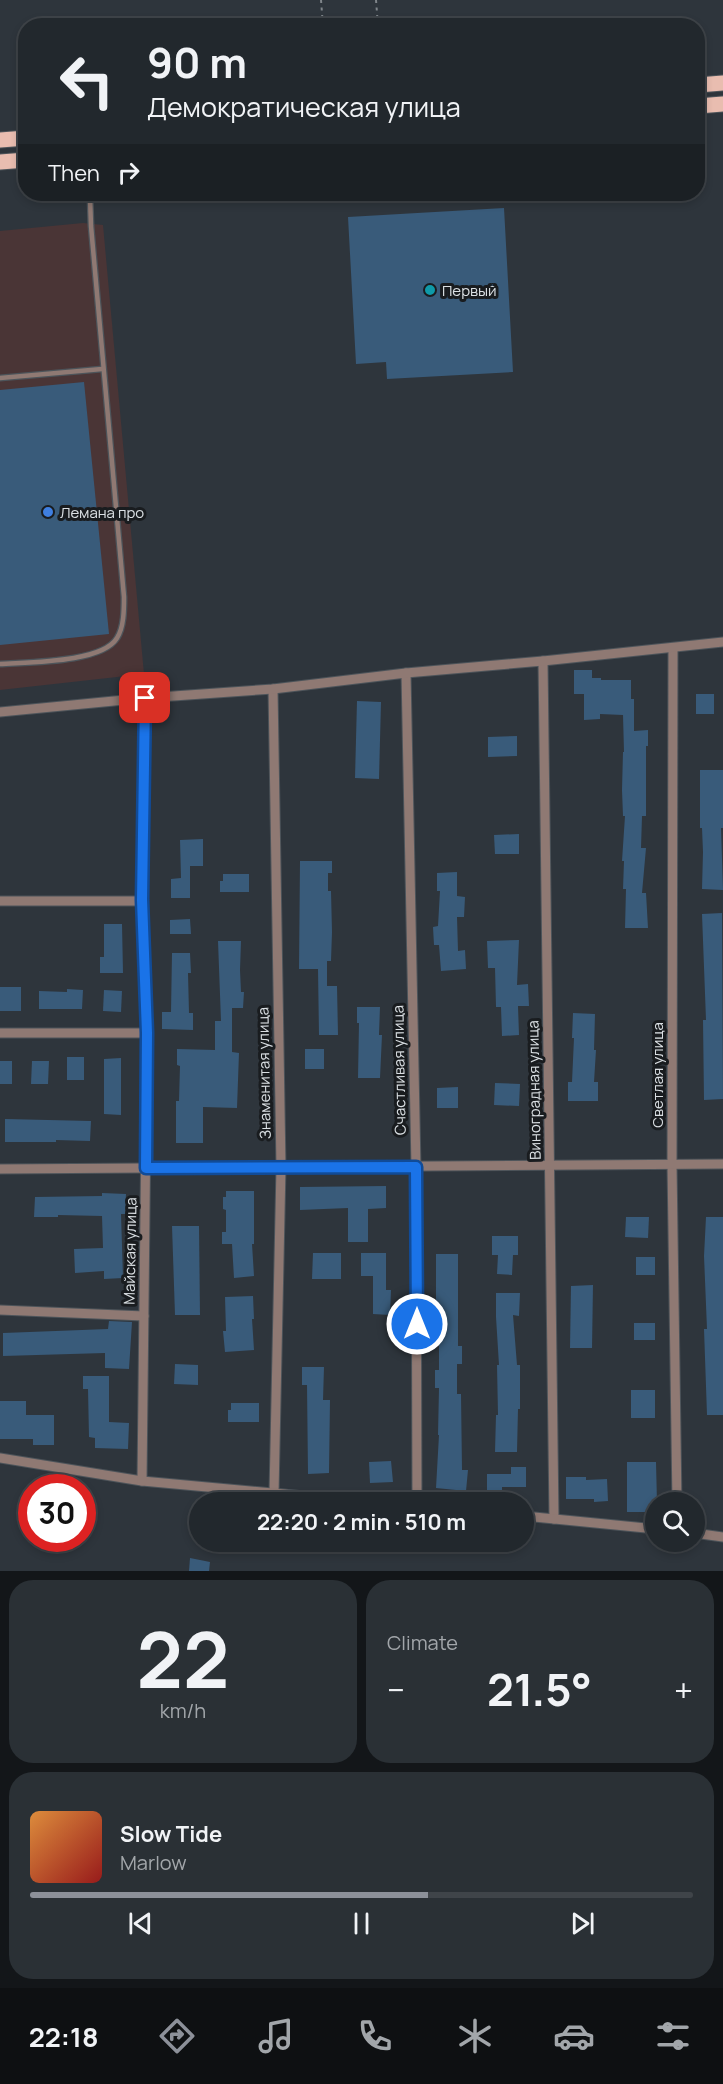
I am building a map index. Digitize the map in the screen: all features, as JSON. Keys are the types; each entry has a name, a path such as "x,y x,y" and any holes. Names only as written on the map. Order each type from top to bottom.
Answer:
{"main road":[{"path":"705,84 723,83"},
{"path":"705,105 723,104"},
{"path":"0,140 18,139"},
{"path":"0,162 18,161"}],"street":[{"path":"0,712 273,689 406,673 723,642"},
{"name":"Светлая улица","path":"673,648 672,1165 677,1492"},
{"name":"Виноградная улица","path":"543,661 554,1519"},
{"name":"Счастливая улица","path":"406,673 416,1167 417,1492"},
{"name":"Знаменитая улица","path":"273,689 280,1167 274,1492"},
{"name":"Майская улица","path":"142,1481 147,1033 142,900 145,698"},
{"path":"0,901 142,900"},
{"path":"0,1033 147,1033"},
{"path":"0,1170 723,1164"},
{"path":"0,1310 144,1316"},
{"path":"0,1458 142,1481 263,1492"},
{"path":"534,1517 645,1527"},
{"path":"705,1535 723,1537"}],"lane":[{"path":"0,664 89,657 106,650 117,638 123,620 124,597 102,369 90,201"},
{"path":"0,378 102,369"}],"path":[{"path":"321,0 322,18"},
{"path":"376,0 377,18"}],"shaded area":[{"path":"83,223 103,225 144,674 0,690 0,231"}],"building":[{"name":"Первый","path":"504,208 513,372 387,379 386,362 356,364 348,217"},
{"name":"Лемана про","path":"84,382 109,634 0,645 0,390"},
{"path":"574,670 592,670 592,678 601,678 601,680 631,680 631,699 634,699 634,731 648,730 646,816 642,816 641,848 646,848 642,893 646,893 648,928 625,928 626,889 623,889 624,861 622,861 625,816 623,816 622,790 623,715 600,714 600,719 584,720 584,694 574,694"},
{"path":"696,694 714,694 714,714 696,714"},
{"path":"357,701 381,702 379,779 355,778"},
{"path":"517,736 517,756 488,757 488,737"},
{"path":"700,770 723,770 723,828 721,828 723,890 702,889"},
{"path":"519,834 519,854 495,854 494,835"},
{"path":"203,839 203,866 190,866 190,898 171,898 171,879 181,878 180,840"},
{"path":"300,861 332,861 332,873 328,873 332,932 331,961 327,961 327,986 337,986 338,1035 319,1035 318,969 299,969"},
{"path":"457,872 457,896 465,897 464,917 457,917 458,951 465,950 466,969 441,971 439,945 434,945 433,927 438,926 440,891 437,891 437,873"},
{"path":"223,874 249,874 249,892 220,892 220,881 223,881"},
{"path":"722,913 723,1099 704,1100 703,1020 706,1020 702,914"},
{"path":"190,919 191,934 170,934 170,920"},
{"path":"104,924 122,924 123,973 100,973 100,957 104,957"},
{"path":"519,940 517,985 528,984 529,1006 518,1006 519,1035 502,1036 501,1007 496,1007 495,968 488,968 487,941"},
{"path":"218,941 241,941 240,970 241,992 244,992 243,1008 232,1008 232,1052 239,1053 237,1108 203,1107 203,1143 176,1143 176,1101 179,1101 180,1066 177,1065 177,1049 215,1050 215,1021 221,1021"},
{"path":"172,953 190,953 189,1013 193,1013 193,1030 162,1029 162,1012 171,1012"},
{"path":"0,987 21,987 21,1011 0,1011"},
{"path":"67,989 83,990 82,1009 39,1009 39,991 67,992"},
{"path":"104,990 122,991 121,1012 103,1011"},
{"path":"357,1007 380,1007 379,1035 382,1035 380,1078 358,1078"},
{"path":"573,1013 595,1014 594,1082 598,1082 598,1101 568,1101 568,1082 572,1082"},
{"path":"305,1049 324,1049 324,1069 305,1069"},
{"path":"67,1057 84,1057 84,1080 67,1080"},
{"path":"121,1058 121,1115 104,1114 104,1059"},
{"path":"0,1061 12,1061 12,1084 0,1084"},
{"path":"32,1061 49,1061 48,1084 31,1084"},
{"path":"495,1083 520,1084 519,1106 494,1105"},
{"path":"458,1087 458,1108 437,1108 437,1088"},
{"path":"5,1119 91,1121 90,1141 5,1142"},
{"path":"386,1186 386,1208 368,1209 368,1242 348,1242 348,1208 300,1210 300,1187"},
{"path":"226,1191 254,1191 254,1244 252,1244 254,1276 234,1278 232,1244 222,1244 222,1232 226,1232 226,1210 223,1209 223,1197 226,1197"},
{"path":"102,1193 126,1194 125,1214 121,1214 123,1278 104,1279 104,1271 75,1273 74,1249 103,1248 102,1216 34,1217 35,1197 102,1196"},
{"path":"626,1217 649,1217 648,1238 625,1237"},
{"path":"706,1217 723,1217 723,1415 707,1415 704,1329 707,1329 704,1256"},
{"path":"172,1226 199,1226 200,1315 175,1315"},
{"path":"492,1236 518,1236 518,1255 513,1255 512,1275 497,1274 498,1255 492,1255"},
{"path":"313,1253 341,1253 341,1279 312,1279"},
{"path":"361,1253 386,1253 386,1290 391,1290 390,1315 373,1314 373,1276 361,1276"},
{"path":"436,1254 458,1254 458,1346 462,1346 462,1364 457,1364 457,1394 461,1394 462,1470 468,1470 466,1491 436,1488 439,1388 435,1388 435,1370 439,1370 439,1341 436,1341"},
{"path":"636,1257 655,1257 655,1275 636,1275"},
{"path":"593,1285 592,1348 570,1348 571,1286"},
{"path":"496,1293 520,1293 519,1316 513,1315 517,1365 520,1365 517,1452 495,1452 496,1415 498,1415 497,1365 499,1365"},
{"path":"253,1296 254,1350 225,1352 223,1331 226,1331 225,1297"},
{"path":"109,1321 132,1322 129,1369 105,1368 105,1353 3,1356 3,1333 108,1329"},
{"path":"634,1323 655,1323 655,1340 634,1340"},
{"path":"175,1364 198,1365 198,1385 174,1384"},
{"path":"302,1367 324,1367 323,1400 330,1400 329,1473 308,1474 307,1385 302,1385"},
{"path":"83,1376 109,1376 109,1422 129,1423 128,1449 95,1448 95,1438 89,1437 88,1389 83,1389"},
{"path":"631,1390 655,1390 655,1418 631,1418"},
{"path":"0,1401 26,1401 26,1415 54,1415 54,1445 33,1445 33,1439 0,1439"},
{"path":"231,1403 259,1403 259,1422 228,1422 228,1410 231,1410"},
{"path":"391,1461 393,1482 370,1483 369,1462"},
{"path":"627,1462 656,1462 657,1492 645,1492 645,1512 627,1512"},
{"path":"511,1467 526,1467 526,1487 502,1487 502,1491 487,1491 487,1474 511,1474"},
{"path":"566,1477 586,1477 586,1480 607,1479 608,1501 566,1499"},
{"path":"190,1558 210,1562 209,1571 189,1571"}],"place":[{"name":"Первый","path":"430,290"},
{"name":"Лемана про","path":"48,512"}],"route":[{"path":"145,698 142,900 147,1033 146,1168 416,1167 417,1324"}]}
